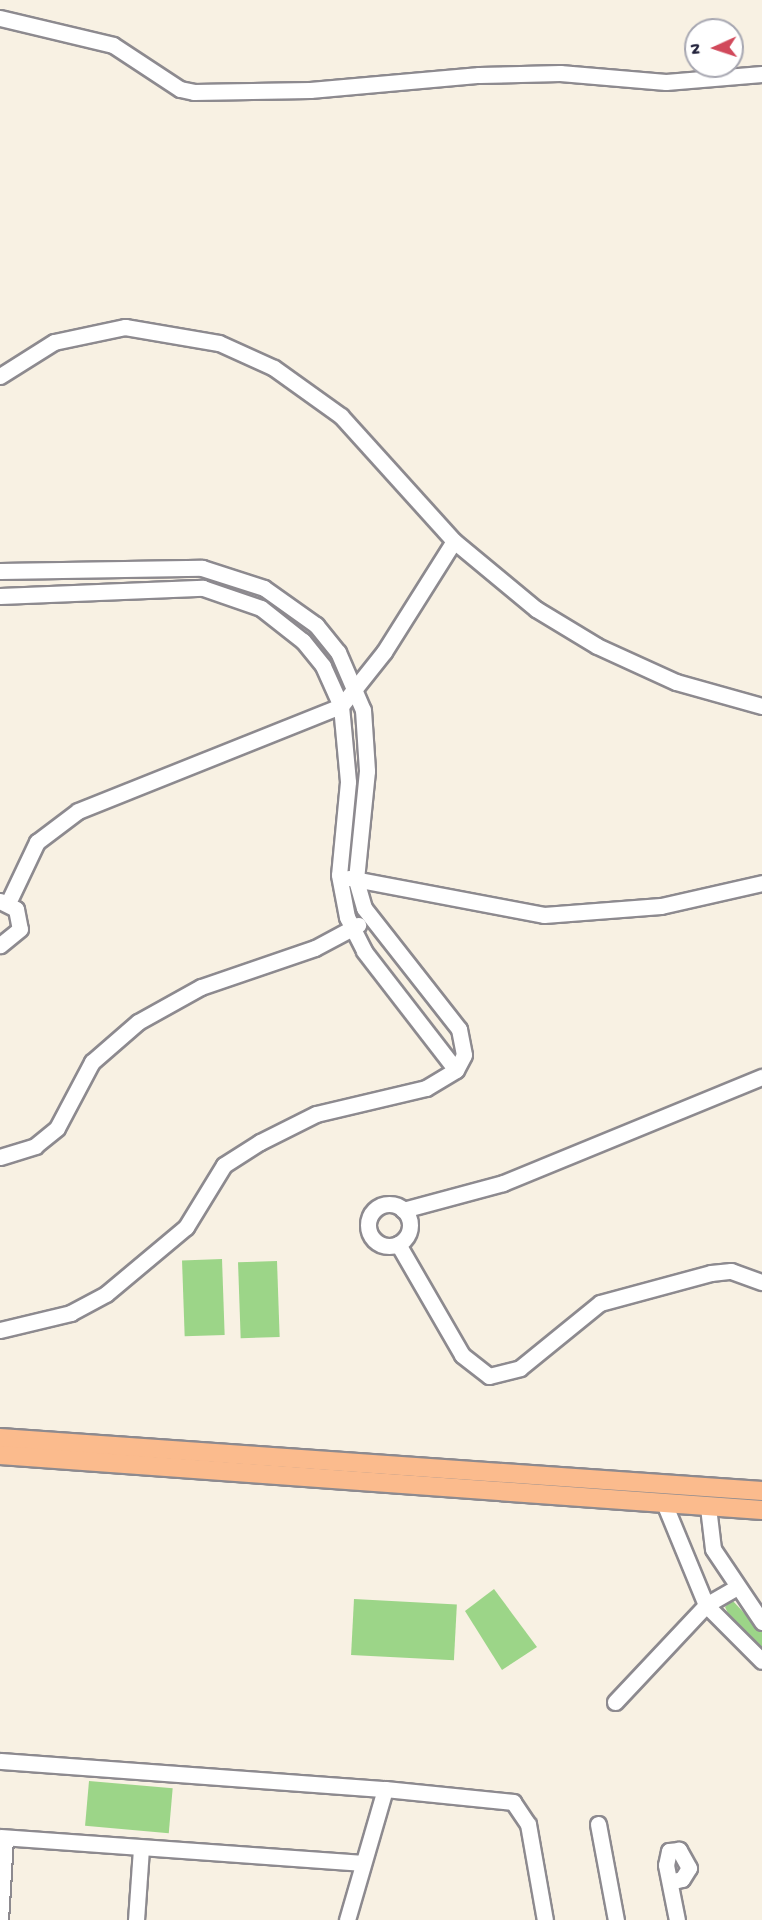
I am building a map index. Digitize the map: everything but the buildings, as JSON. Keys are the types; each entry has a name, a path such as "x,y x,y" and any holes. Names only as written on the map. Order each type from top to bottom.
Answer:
{"main road":[{"path":"0,1438 762,1491"},
{"path":"0,1455 762,1510"},
{"path":"708,1507 710,1488"}],"street":[{"path":"0,18 113,45 180,89 194,92 310,90 479,75 560,73 666,82 762,74"},
{"path":"0,376 54,342 125,327 219,343 274,368 341,416 454,541 536,609 597,646 676,682 762,706"},
{"path":"0,945 20,929 16,909 4,902 37,842 78,812 341,706 357,687 454,541"},
{"path":"0,571 187,566 240,578 316,625 357,687 366,771 356,880 369,919 459,1029 464,1055 456,1070 426,1088 316,1114 260,1142 224,1165 186,1227 106,1294 71,1313 0,1330"},
{"path":"0,596 165,586 223,591 261,608 303,642 323,666 341,706 348,782 339,875 352,929 456,1070"},
{"path":"339,875 544,915 661,906 762,884"},
{"path":"0,1157 35,1146 57,1128 92,1062 138,1022 201,987 315,948 369,919"},
{"path":"398,1244 378,1243 370,1232 370,1219 384,1205 403,1210 503,1183 762,1077"},
{"path":"398,1244 410,1228 403,1210"},
{"path":"398,1244 462,1355 489,1376 520,1368 600,1303 711,1273 731,1271 762,1282"},
{"path":"664,1503 706,1605 762,1661"},
{"path":"708,1507 713,1549 736,1588 762,1622"},
{"path":"615,1701 706,1605 736,1588"},
{"path":"0,1761 385,1789 513,1802 528,1824 545,1920"},
{"path":"348,1920 385,1789"},
{"path":"598,1824 616,1920"},
{"path":"0,1920 2,1838 363,1863"},
{"path":"136,1920 141,1849"},
{"path":"670,1882 676,1920"}],"green space":[{"path":"222,1259 225,1335 185,1336 182,1260"},
{"path":"277,1261 280,1337 241,1338 238,1262"},
{"path":"494,1589 537,1647 502,1670 465,1611"},
{"path":"354,1599 457,1604 454,1660 351,1655"},
{"path":"732,1600 762,1632 762,1652 733,1624 725,1607"},
{"path":"89,1781 173,1788 169,1833 85,1826"}]}
